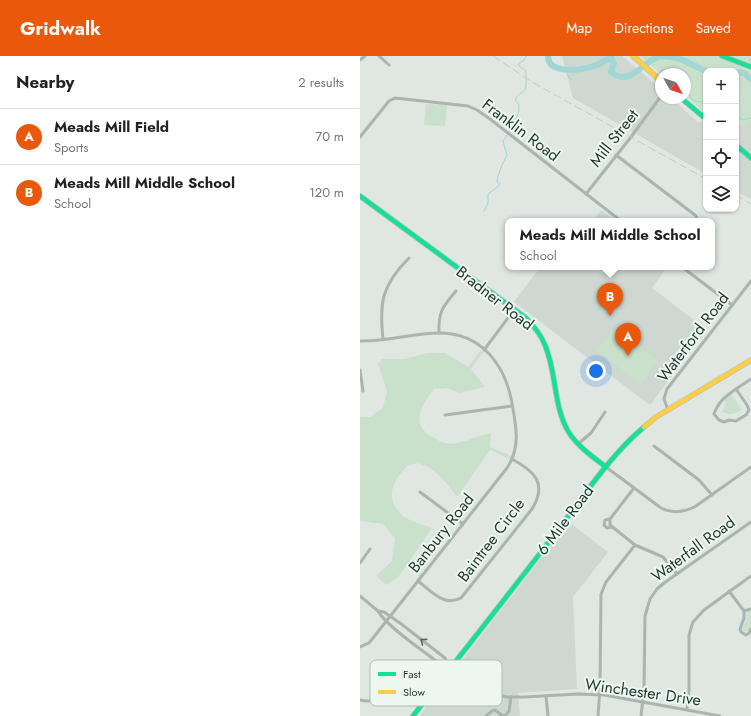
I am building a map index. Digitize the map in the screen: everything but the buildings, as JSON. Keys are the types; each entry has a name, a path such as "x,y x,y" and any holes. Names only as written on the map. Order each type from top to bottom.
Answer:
{"street":[{"path":"360,60 365,56"},
{"path":"379,56 389,65"},
{"path":"633,56 655,76"},
{"path":"722,56 751,67"},
{"name":"Franklin Road","path":"360,137 389,101 398,98 471,107 509,133 617,218"},
{"name":"Mill Street","path":"586,194 655,104"},
{"path":"688,104 703,116"},
{"path":"739,148 751,158"},
{"path":"616,156 697,218"},
{"name":"Bradner Road","path":"360,196 533,325 540,334 550,357 561,416 568,431 578,444 661,508 674,512 682,512 691,509 751,467"},
{"path":"383,339 381,310 385,292 395,273 409,258"},
{"path":"686,270 732,305"},
{"name":"Waterford Road","path":"668,410 665,406 664,399 667,389 751,281"},
{"path":"439,333 438,322 441,311 446,302 456,291"},
{"path":"484,350 514,310"},
{"path":"360,341 439,333 463,337 474,342 495,360 504,374 509,390 517,438 512,459"},
{"name":"6 Mile Road","path":"456,660 493,615 606,467 632,437 649,422 751,360"},
{"path":"360,370 363,391"},
{"path":"736,389 749,410 746,415 736,421 729,420 724,422 719,420 714,414 724,396 751,379"},
{"path":"445,415 512,406"},
{"path":"578,444 591,433 606,412"},
{"path":"654,446 699,480 712,495"},
{"name":"Banbury Road","path":"360,647 371,641 512,459"},
{"name":"Baintree Circle","path":"418,581 443,600 452,601 461,598 532,508 538,493 536,479 528,468 512,459"},
{"path":"612,527 607,528 604,525 605,520 610,519 634,488"},
{"path":"420,492 463,524"},
{"path":"610,519 609,524 612,527 636,545 663,557 677,574"},
{"name":"Waterfall Road","path":"641,716 644,689 646,609 650,600 657,589 751,523"},
{"path":"598,716 601,594 606,582 636,545"},
{"path":"360,563 370,549"},
{"path":"686,709 689,689 689,635 692,625 701,612 751,576"},
{"path":"729,591 744,611 744,618 740,631 746,635 751,629"},
{"name":"Winchester Drive","path":"360,596 378,611 387,621 436,660"},
{"path":"744,611 751,609"},
{"name":"Winchester Drive","path":"378,611 384,612 446,660"},
{"name":"Winchester Drive","path":"502,695 511,697 599,694 720,716"},
{"path":"546,696 548,716"},
{"path":"486,716 495,710 504,716 509,711 511,706 511,697"},
{"path":"360,700 370,702"},
{"name":"6 Mile Road","path":"413,716 421,706"}],"shaded area":[{"path":"562,56 622,56 655,84 655,104 678,104 699,123 703,120 703,172 573,98"},
{"path":"751,120 751,199 739,193 739,122 744,126"},
{"path":"601,210 612,218 595,218"},
{"path":"538,270 665,270 652,288 707,330 650,405 514,302"},
{"path":"569,522 608,552 573,597 577,689 518,693 520,716 419,716 427,706 502,706 502,660 462,660"}],"green space":[{"path":"641,56 751,56 751,120 744,126 739,122 739,68 703,68 703,111 691,100 691,68 655,69"},
{"path":"426,104 447,105 445,126 424,125"},
{"path":"614,328 658,361 641,384 597,351"},
{"path":"481,350 483,352 471,369 485,387 459,393 448,388 434,389 422,408 420,421 426,433 438,440 452,444 491,433 490,447 511,456 510,459 490,450 457,497 442,478 427,466 421,464 408,465 398,477 392,489 393,502 397,509 406,518 432,528 408,563 422,574 420,577 406,566 398,577 386,585 376,576 392,561 395,538 383,524 360,521 360,417 370,417 383,408 387,391 378,364 382,359 405,359 427,353 445,353 468,367"},
{"path":"731,394 742,409 735,413 728,414 722,412 726,402 724,400"},
{"path":"751,611 751,624 748,631 744,632 742,629 747,613"}],"waterway":[{"path":"510,132 513,129 513,123 519,111 519,105 515,100 526,87 526,71 518,65 525,59 526,56"},
{"path":"548,56 549,62 554,66 559,69 566,70 589,67 611,58 614,63 611,72 618,76 625,77 632,75 650,61 663,56 680,59 703,70"},
{"path":"749,62 751,58"},
{"path":"567,69 567,75 572,80"},
{"path":"739,72 744,73 751,79"},
{"path":"691,97 694,100 703,102"},
{"path":"739,118 743,120 751,118"},
{"path":"484,211 488,203 488,194 500,184 497,182 507,155 503,141 508,134"}],"railway":[{"path":"493,56 532,82 703,177"},
{"path":"739,197 751,204"}],"traffic: fast":[{"path":"722,56 751,67"},
{"path":"688,104 703,116"},
{"path":"739,148 751,158"},
{"path":"360,196 529,321 537,331 549,356 557,400 563,421 568,431 581,446 606,467"},
{"path":"457,660 606,466 644,427"},
{"path":"413,716 421,706"}],"traffic: slow":[{"path":"633,56 655,76"},
{"path":"644,427 656,417 751,360"}],"place":[{"name":"Meads Mill Middle School","path":"610,316"},
{"name":"Meads Mill Field","path":"628,356"}]}
